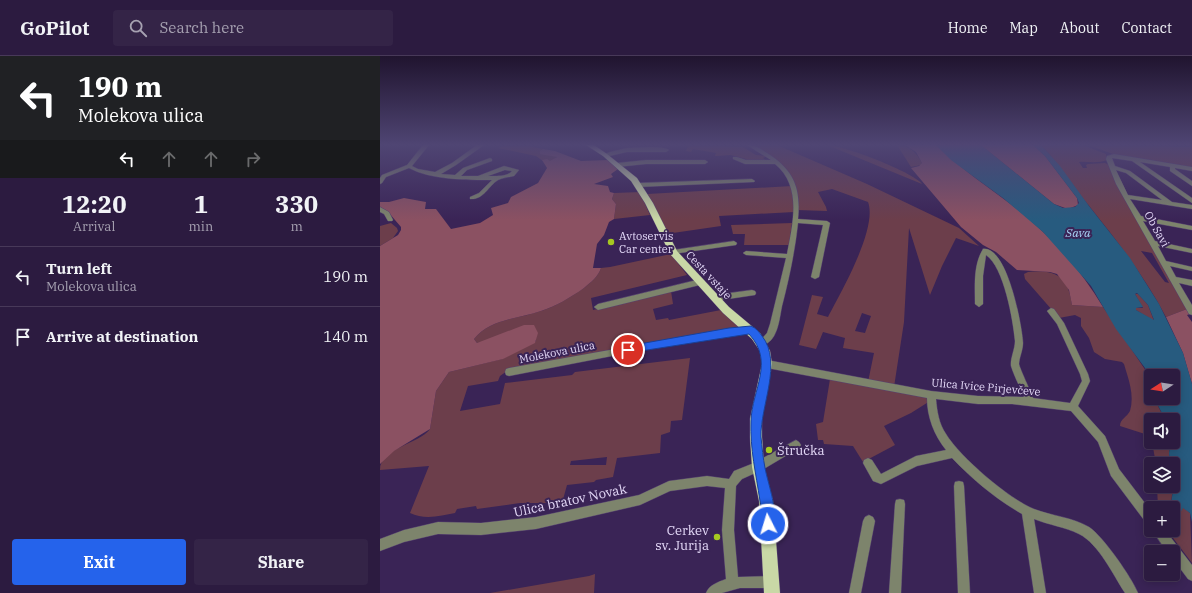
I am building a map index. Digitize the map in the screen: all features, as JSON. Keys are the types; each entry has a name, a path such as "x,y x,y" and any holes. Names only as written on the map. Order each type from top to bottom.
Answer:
{"main road":[{"name":"Cesta vstaje","path":"622,170 638,185 649,203 673,252 726,310 751,330 762,343"},
{"path":"762,343 767,364 756,419 758,467 766,501 771,587"}],"street":[{"path":"380,182 384,176 399,170"},
{"path":"417,170 456,177 479,178 508,177 515,174 516,170"},
{"path":"436,174 443,170"},
{"path":"456,177 464,170"},
{"path":"479,178 499,170"},
{"path":"762,343 770,335 772,329 789,256 795,221 796,200 793,183 783,170"},
{"name":"Ob Savi","path":"1113,170 1126,196 1191,309"},
{"path":"1122,170 1128,172 1170,203"},
{"path":"1149,170 1192,201"},
{"path":"1172,170 1192,184"},
{"path":"472,198 481,194 496,178"},
{"path":"638,185 752,181"},
{"path":"1126,196 1192,207"},
{"path":"380,209 387,213 390,220"},
{"path":"1139,218 1192,228"},
{"path":"795,221 827,223 815,277"},
{"path":"673,252 734,243"},
{"path":"1153,243 1192,251"},
{"path":"979,304 979,279 984,251 990,253 997,261 1004,274 1019,341 1015,364 1030,402"},
{"path":"746,253 789,256"},
{"path":"1164,264 1192,269"},
{"path":"1173,279 1192,283"},
{"path":"598,307 701,282"},
{"path":"715,298 752,293"},
{"path":"1051,311 1060,323 1086,381 1073,407 1102,439 1115,472 1144,511"},
{"name":"Molekova ulica","path":"509,372 664,343 751,330"},
{"name":"Ulica Ivice Pirjevčeve","path":"767,364 932,395 978,400 1030,402 1047,406 1073,407"},
{"path":"932,395 931,405 937,424 945,442 954,453 988,484 1027,511 1085,531 1096,540 1132,593"},
{"path":"732,582 728,530 731,484 738,475 758,467 796,445"},
{"path":"868,463 877,477 881,479 911,463 954,453"},
{"name":"Ulica bratov Novak","path":"380,546 404,536 438,528 482,529 536,523 640,500 669,486 708,481 731,484"},
{"path":"959,486 964,593"},
{"path":"894,593 900,504"},
{"path":"1027,511 1040,593"},
{"path":"855,593 869,521"},
{"path":"1163,537 1192,575"},
{"path":"712,593 718,588 732,582 771,587"}],"shaded area":[{"path":"546,170 617,170 611,174 613,177 594,184 608,186 610,192 614,193 612,199 616,204 614,219 609,222 604,235 597,244 593,268 601,268 600,271 584,288 558,304 532,314 496,323 481,332 474,339 477,343 524,325 534,325 538,333 535,343 503,359 449,372 436,391 430,429 394,451 380,464 380,246 398,235 401,227 389,213 380,207 380,202 389,202 404,198 426,202 425,209 436,209 451,229 480,223 493,215 491,208 508,203 511,197 538,183"},
{"path":"785,170 835,170 959,228 979,246 956,238 930,295 909,228 904,322 894,387 868,382 874,353 843,348 845,338 823,332 816,349 799,345 812,295 823,297 817,314 828,317 857,260 868,227 870,213 868,202 832,189 818,192 827,211 797,210 796,188 791,176","holes":["862,313 871,316 865,333 855,331"]},
{"path":"888,170 900,170 922,184"},
{"path":"913,170 966,170 1041,230 1061,250 1088,283 1103,307 1072,305 1069,290 1057,274 1050,272 1017,270 996,252 983,245 961,227"},
{"path":"1012,170 1056,170 1077,198 1078,205 1068,209 1054,204"},
{"path":"1062,170 1112,170 1187,309 1166,317 1131,260","holes":["1141,251 1152,253 1169,283 1165,282"]},
{"path":"792,186 794,212 719,216 721,226 666,234 647,194"},
{"path":"640,192 650,215 614,219 616,204 612,199 614,193"},
{"path":"391,223 397,228 398,231 393,238 380,246 380,226"},
{"path":"792,223 789,245 744,245 745,234 733,234 731,225"},
{"path":"671,254 687,275 591,298 593,310 671,291 673,304 653,309 656,320 668,318 669,320 721,310 743,329 507,371 500,376 498,381 468,386 460,411 500,404 505,383 572,375 575,372 690,358 682,420 671,421 670,432 661,435 660,453 617,458 613,477 596,480 594,482 567,485 562,503 520,503 477,509 476,506 457,509 455,513 432,517 410,513 429,466 380,470 386,456 418,439 430,429 436,391 449,372 502,359 536,341 536,337 477,343 474,339 481,332 497,323 535,313 559,303 587,286 596,277 601,268","holes":["607,457 606,465 570,465 571,461"]},
{"path":"1028,272 1046,272 1059,276 1067,287 1072,305 1103,307 1145,369 1144,405 1158,405 1162,413 1144,413 1144,434 1120,426 1121,422 1130,411 1132,399 1124,364 1122,362 1105,359 1094,352 1089,338 1081,326 1081,318 1075,315 1059,318 1025,279 1024,274"},
{"path":"1135,294 1138,294 1148,305 1154,321 1136,310 1136,308 1143,308"},
{"path":"1187,309 1190,314 1187,315 1192,322 1192,384 1183,353 1166,317"},
{"path":"830,379 929,398 930,401 911,413 884,426 895,445 863,462 853,446 824,444 823,440 818,440 816,424 823,422"},
{"path":"1153,449 1170,449 1169,457 1155,457"},
{"path":"1157,493 1172,493 1171,501 1158,501"},
{"path":"1180,507 1183,507 1190,513 1192,563 1180,545 1172,537 1180,537"},
{"path":"595,574 594,593 490,593 589,576"}],"water":[{"name":"Sava","path":"965,170 1012,170 1054,204 1063,208 1075,207 1079,203 1077,198 1056,170 1063,170 1130,258 1159,304 1183,353 1192,384 1192,522 1190,513 1183,508 1180,513 1180,501 1171,501 1173,493 1180,493 1180,457 1169,457 1169,453 1170,449 1180,449 1180,413 1162,413 1158,405 1180,405 1180,369 1146,369 1116,329 1091,286 1043,232 1003,198","holes":["1137,293 1148,305 1154,320 1136,310 1136,308 1143,307 1135,294"]}],"place":[{"name":"Avtoservis Car center","path":"611,242"},
{"name":"Štručka","path":"769,450"},
{"name":"Cerkev sv. Jurija","path":"717,537"}],"route":[{"path":"628,350 729,332 751,330 762,343 767,358 767,364 756,419 756,437 758,467 764,488 768,524"}]}
